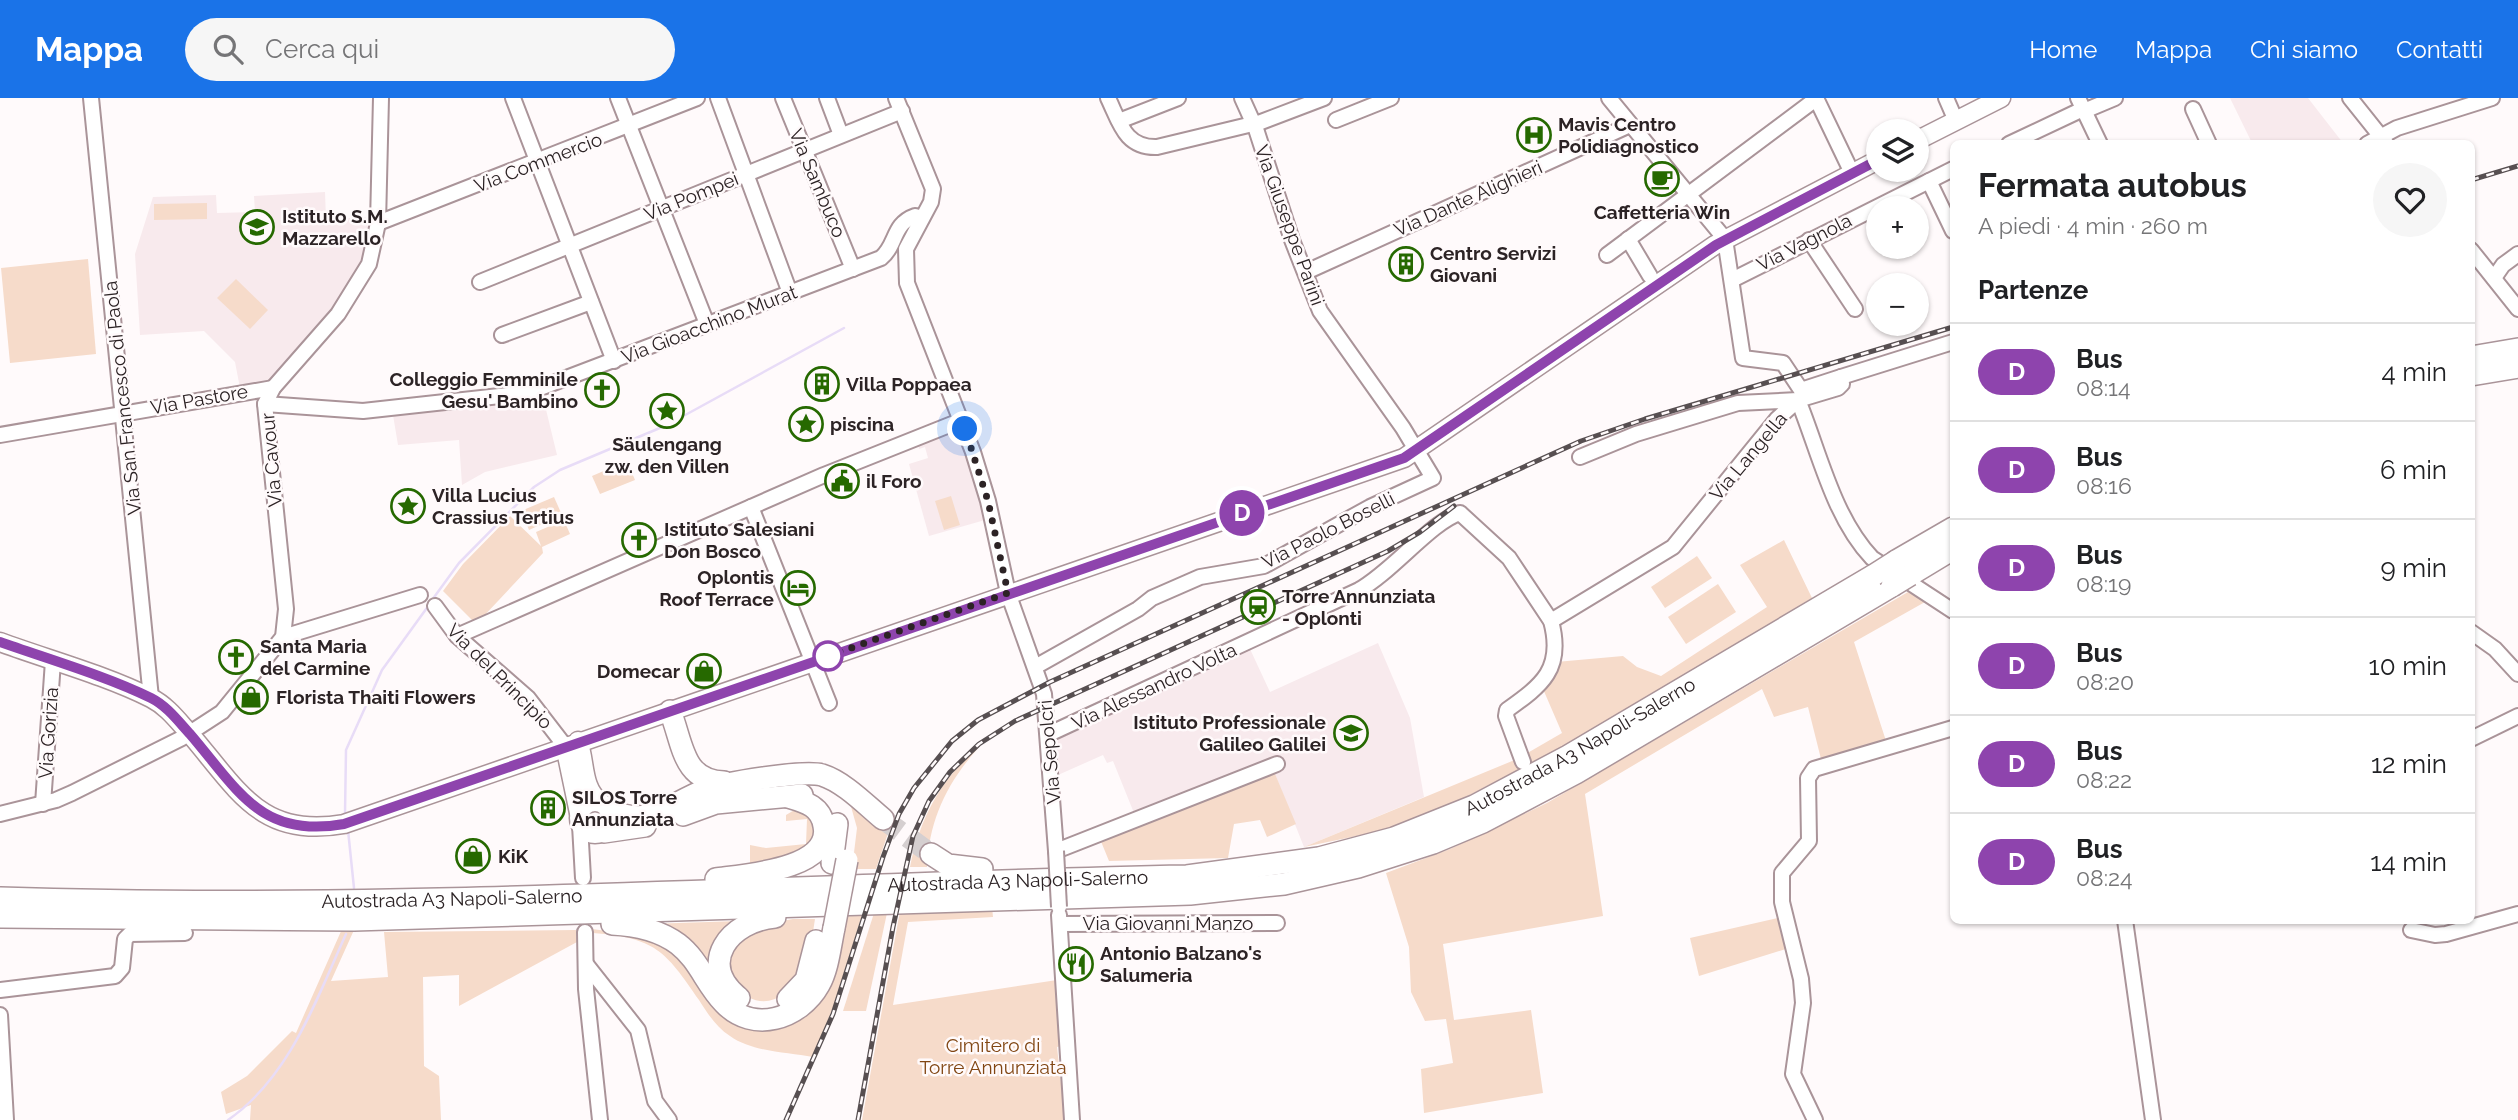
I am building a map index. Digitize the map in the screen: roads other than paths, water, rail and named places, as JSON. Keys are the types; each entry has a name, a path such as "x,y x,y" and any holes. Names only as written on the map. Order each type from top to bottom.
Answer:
{"highway":[{"path":"2475,356 2518,349"},
{"path":"2475,374 2518,367"},
{"name":"Autostrada A3 Napoli-Salerno","path":"0,917 245,921 460,918 1226,891 1284,884 1396,856 1483,822 1526,801 1893,574 1950,530"},
{"name":"Autostrada A3 Napoli-Salerno","path":"0,898 246,902 560,897 1158,877 1228,872 1319,858 1430,824 1517,785 1893,574 1950,550"},
{"path":"670,711 691,769 706,780 737,783"},
{"path":"770,780 793,775 822,776 841,786 883,819"},
{"path":"460,918 497,924 601,923 646,928 663,934 689,954 723,1003 732,1011 759,1020 785,1017 807,1002 823,975 826,929 850,823 837,795 807,781 770,780 705,790 670,809 639,818 605,806"},
{"path":"602,833 654,824 716,803 815,796 832,809 840,861"},
{"path":"560,897 618,887 711,880 798,863 819,849 825,830 816,808 788,797"},
{"path":"932,854 948,865 961,868 1072,868 1158,877"},
{"path":"826,929 806,980 800,989 784,1001 753,1006 736,997 724,982 719,964 723,946 729,936 746,924 768,918 834,913 881,902"}],"main road":[{"path":"1929,134 1992,100"},
{"path":"0,642 151,698 189,733 251,804 275,821 306,828 344,824 572,743 1404,458 1725,239 1866,166"},
{"path":"572,743 585,763 587,787 605,806 612,820 602,833 590,834 580,819 572,743"},
{"path":"580,819 587,804 605,806"}],"street":[{"name":"Via San Francesco di Paola","path":"91,98 151,698"},
{"name":"Via Cavour","path":"283,637 286,609 265,404 273,388 320,337 362,280 373,250 378,223 381,98"},
{"path":"513,98 614,361"},
{"path":"618,98 707,324"},
{"name":"Via Commercio","path":"378,223 697,98"},
{"path":"718,98 790,293"},
{"name":"Via Sambuco","path":"783,98 853,269"},
{"path":"827,98 841,135"},
{"path":"1108,98 1132,142 1142,148 1157,147 1254,124 1324,98"},
{"path":"1119,121 1178,98"},
{"path":"1336,120 1359,104 1391,98"},
{"path":"1609,98 1725,239 1743,358 1747,361 1783,363 1801,390 1950,343"},
{"path":"1607,255 1816,98 1852,173"},
{"path":"1946,98 1956,121"},
{"path":"2016,140 2082,106 2115,98"},
{"path":"2350,98 2384,140 2404,125 2492,98"},
{"name":"Via Giuseppe Parini","path":"1247,99 1292,240 1324,318 1418,450 1433,478"},
{"name":"Via Pompei","path":"480,282 841,135 899,104"},
{"name":"Via Sepolcri","path":"899,104 933,189 931,202 906,249 907,283 911,300 962,420 988,501 1008,593 1044,694 1049,734 1072,1120"},
{"path":"2082,106 2098,140"},
{"path":"2193,109 2207,140"},
{"name":"Via Dante Alighieri","path":"1306,272 1630,125"},
{"name":"Via Vagnola","path":"1929,181 1950,170"},
{"path":"1929,181 1950,225"},
{"name":"Via Vagnola","path":"1732,280 1927,182"},
{"name":"Via Gioacchino Murat","path":"265,404 363,411 513,396 614,361 853,269 886,254 898,227 906,219 915,216 922,218"},
{"path":"1628,239 1650,276"},
{"path":"1810,240 1855,309"},
{"path":"2494,278 2503,265 2518,254"},
{"path":"2475,255 2518,309"},
{"path":"502,335 591,302"},
{"path":"1841,377 1842,384 1838,388 1798,400 1836,498 1862,548 1872,558 1950,609"},
{"name":"Via Pastore","path":"0,435 273,388"},
{"name":"Via Langella","path":"1580,457 1636,434 1738,403 1798,400"},
{"name":"Via Langella","path":"1551,621 1673,547 1777,419 1798,400"},
{"path":"457,636 751,507 929,431 962,420"},
{"name":"Via Paolo Boselli","path":"1035,667 1138,609 1152,598 1200,577 1264,566 1370,507 1433,478"},
{"path":"751,507 829,703"},
{"name":"Via Alessandro Volta","path":"1049,734 1376,581 1432,531 1458,513 1464,514 1509,558 1551,621 1555,650 1547,676 1542,685 1507,710 1506,716 1523,762"},
{"path":"0,814 43,804 72,793 189,733 222,712 234,700 283,637 420,595"},
{"name":"Via del Principio","path":"435,606 457,636 528,698 572,743"},
{"path":"2475,635 2495,649 2518,674"},
{"name":"Via Gorizia","path":"43,804 53,662"},
{"path":"2475,737 2518,716"},
{"path":"1815,1120 1793,1074 1803,1003 1801,979 1782,902 1782,873 1809,841 1808,778 1814,769 1950,730"},
{"path":"1056,851 1277,764"},
{"path":"580,819 583,878"},
{"path":"581,853 602,833"},
{"path":"2411,930 2435,935 2446,934 2518,914"},
{"name":"Via Giovanni Manzo","path":"1060,924 1277,923"},
{"path":"2126,924 2153,1120"},
{"path":"585,932 585,962 600,1120"},
{"path":"0,990 115,976 122,968 125,939 130,934 185,933"},
{"path":"585,962 595,980 625,1011 638,1031 655,1101 668,1120"},
{"path":"0,1015 6,1120"}],"waterway":[{"path":"432,600 459,563 534,487 560,470 667,425 844,328"},
{"path":"345,814 346,750 382,670 429,605"},
{"path":"348,830 354,888"},
{"path":"228,1120 250,1102 285,1060 312,1011 346,934"}],"tunnel":[{"path":"883,819 931,854"}],"railway":[{"path":"2475,179 2518,166"},
{"path":"786,1120 833,1014 899,814 914,788 952,741 978,720 1050,682 1581,441 1645,419 1950,328"},
{"path":"858,1120 893,927 913,836 929,801 950,772 979,744 1015,721 1388,551 1420,532 1454,506"}],"place":[{"name":"Mavis Centro Polidiagnostico","path":"1534,135"},
{"name":"Caffetteria Win","path":"1662,179"},
{"name":"Istituto S.M. Mazzarello","path":"257,227"},
{"name":"Centro Servizi Giovani","path":"1406,264"},
{"name":"Villa Poppaea","path":"822,384"},
{"name":"Colleggio Femminile Gesu' Bambino","path":"602,390"},
{"name":"Säulengang zw. den Villen","path":"667,411"},
{"name":"piscina","path":"806,424"},
{"name":"il Foro","path":"842,481"},
{"name":"Villa Lucius Crassius Tertius","path":"408,506"},
{"name":"Istituto Salesiani Don Bosco","path":"639,540"},
{"name":"Oplontis Roof Terrace","path":"798,588"},
{"name":"Torre Annunziata - Oplonti","path":"1258,607"},
{"name":"Santa Maria del Carmine","path":"236,657"},
{"name":"Domecar","path":"704,671"},
{"name":"Florista Thaiti Flowers","path":"251,697"},
{"name":"Istituto Professionale Galileo Galilei","path":"1351,733"},
{"name":"SILOS Torre Annunziata","path":"548,808"},
{"name":"KiK","path":"473,856"},
{"name":"Antonio Balzano's Salumeria","path":"1076,964"}],"park label":[{"name":"Cimitero di Torre Annunziata","path":"993,1056"}]}
